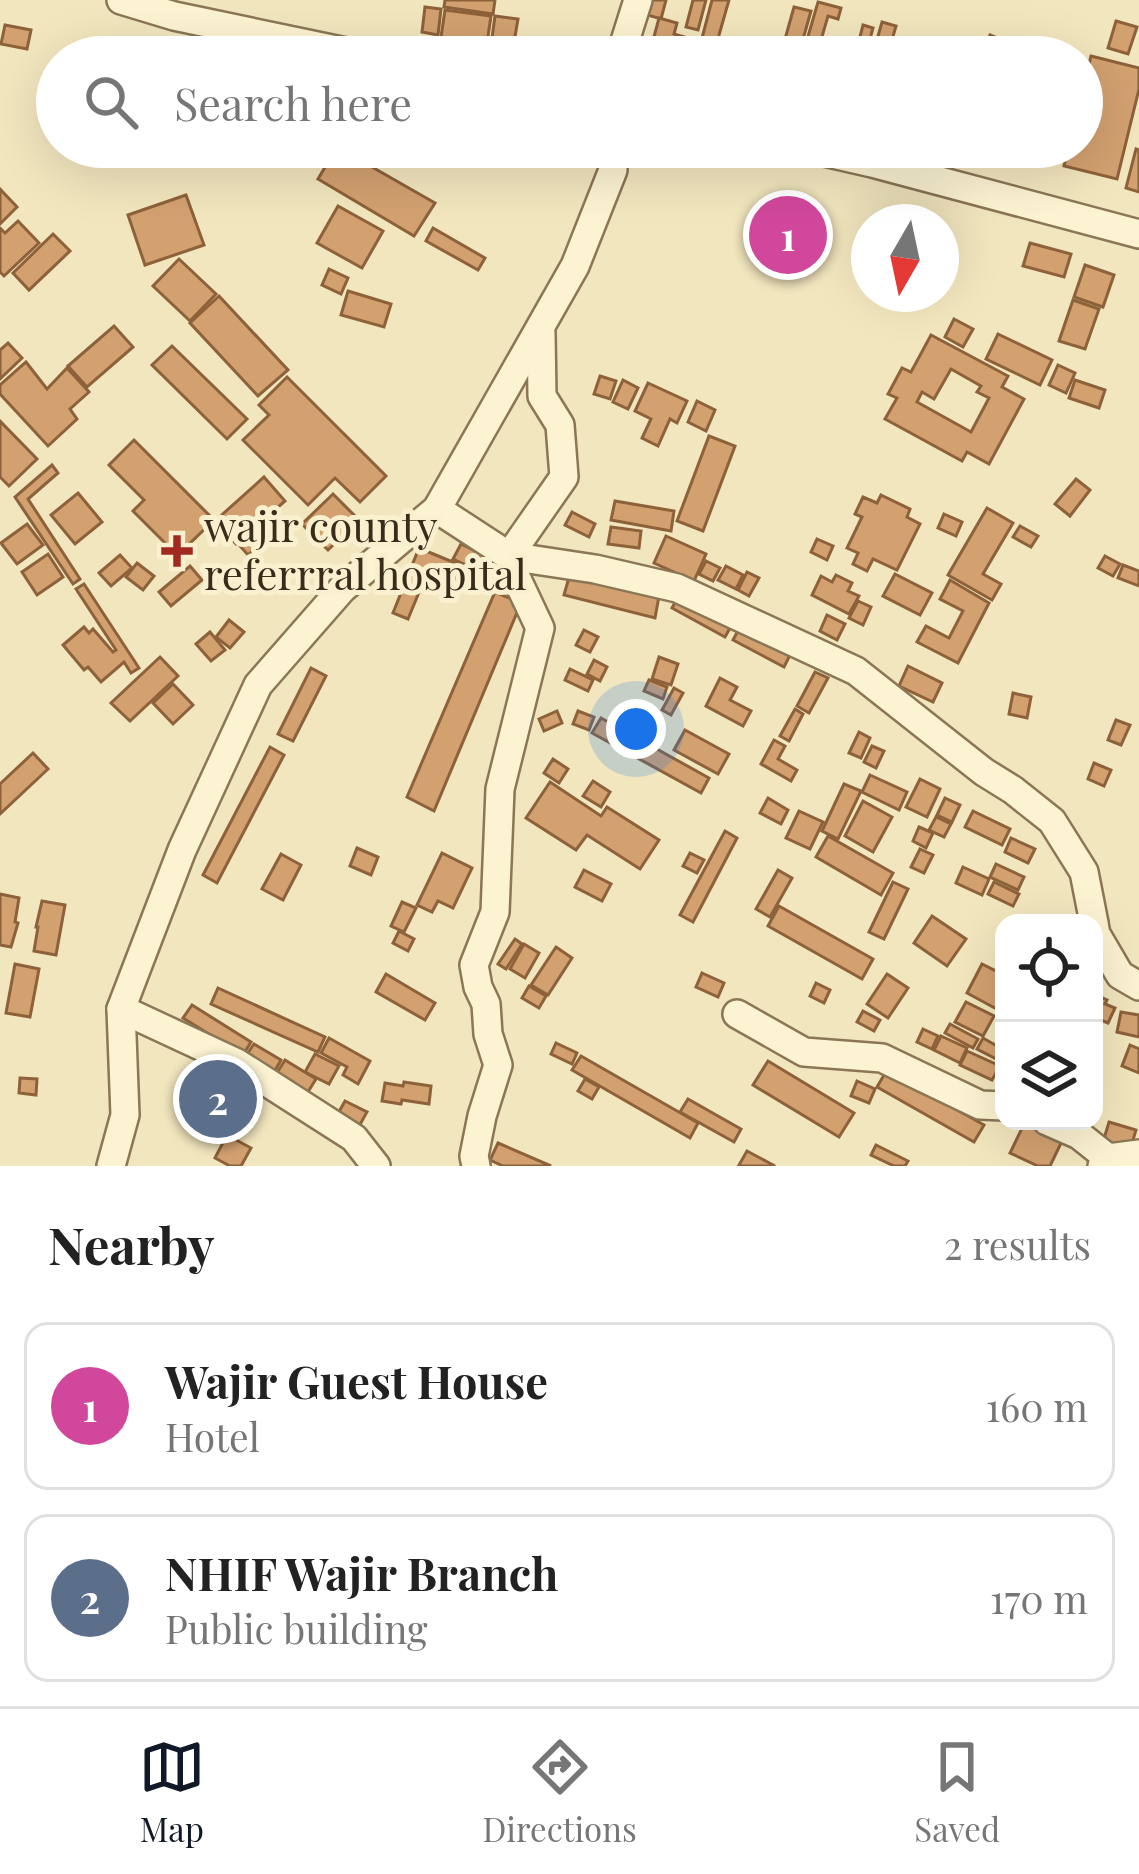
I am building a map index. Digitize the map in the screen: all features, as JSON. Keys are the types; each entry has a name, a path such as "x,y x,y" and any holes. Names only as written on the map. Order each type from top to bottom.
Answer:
{"street":[{"path":"121,0 270,36"},
{"path":"627,36 638,0"},
{"path":"107,1162 125,1114 121,1009 182,850 258,685 342,590 437,509 575,266 613,168"},
{"path":"891,168 1139,234"},
{"path":"509,556 564,476 560,425 542,396 541,330"},
{"path":"437,509 509,556 596,568 676,588 856,671 1052,820 1084,872 1092,914"},
{"path":"476,1166 482,1116 497,1065 474,965 495,912 500,790 540,628 509,556"},
{"path":"1103,946 1120,975 1139,986"},
{"path":"121,1009 237,1063 354,1138 376,1166"},
{"path":"737,1014 804,1052 882,1058 980,1105 995,1106"},
{"path":"1068,1130 1079,1135 1105,1162 1139,1154"}],"building":[{"path":"445,0 495,0 493,14 444,7"},
{"path":"648,0 666,0 661,19 644,14"},
{"path":"693,0 706,0 698,30 686,27"},
{"path":"712,0 729,0 719,36 703,36"},
{"path":"818,2 841,8 838,19 828,16 822,36 808,36"},
{"path":"425,7 441,9 438,35 422,32"},
{"path":"794,7 811,11 804,36 786,36"},
{"path":"445,10 491,16 488,36 441,36"},
{"path":"495,16 518,19 515,36 492,36"},
{"path":"659,18 677,23 674,34 681,36 654,36"},
{"path":"1116,21 1137,27 1128,54 1108,48"},
{"path":"882,22 896,26 893,36 878,36"},
{"path":"5,25 31,30 27,49 1,44"},
{"path":"863,25 873,28 871,36 860,36"},
{"path":"1103,59 1139,68 1139,89 1117,179 1072,168 1103,168"},
{"path":"1139,150 1139,192 1126,188"},
{"path":"325,168 374,168 435,203 414,236 318,179"},
{"path":"0,189 17,207 0,224"},
{"path":"186,195 204,245 145,265 128,215"},
{"path":"338,206 383,231 362,268 317,243"},
{"path":"18,221 39,243 4,276 0,272 0,228 5,233"},
{"path":"433,228 485,258 478,270 426,241"},
{"path":"53,234 70,251 29,290 13,273"},
{"path":"1030,243 1071,254 1064,277 1023,266"},
{"path":"179,259 216,294 190,321 153,286"},
{"path":"1085,265 1114,275 1103,307 1074,297"},
{"path":"329,269 348,278 341,294 322,285"},
{"path":"348,291 391,304 384,327 341,315"},
{"path":"219,296 288,370 258,396 190,323"},
{"path":"1073,300 1099,309 1085,349 1059,341"},
{"path":"954,319 973,329 963,347 945,337"},
{"path":"114,326 133,347 87,387 68,366"},
{"path":"998,334 1052,360 1040,385 986,359"},
{"path":"931,335 1008,376 1002,387 1024,399 989,464 967,452 962,461 885,419 897,398 888,394 902,368 911,372","holes":["951,369 981,386 977,392 989,398 971,432 917,402 922,392 934,399"]},
{"path":"8,343 22,358 0,379 0,350"},
{"path":"172,346 247,419 227,439 152,365"},
{"path":"26,362 47,389 67,368 89,392 70,409 77,419 48,446 0,394 0,385"},
{"path":"1058,365 1075,373 1066,393 1049,385"},
{"path":"600,376 616,381 610,399 594,394"},
{"path":"287,377 386,476 360,502 335,478 308,505 243,440 269,415 259,405"},
{"path":"623,380 638,388 628,409 613,402"},
{"path":"1075,380 1105,390 1099,408 1069,398"},
{"path":"648,383 687,401 677,423 670,419 658,446 642,438 651,419 635,411"},
{"path":"697,401 715,410 706,431 688,422"},
{"path":"0,421 37,459 9,486 0,477"},
{"path":"709,436 735,446 703,531 677,521"},
{"path":"134,440 214,520 187,546 178,536 168,546 133,511 144,500 109,465"},
{"path":"52,465 58,473 28,499 80,579 73,584 15,497"},
{"path":"264,477 285,501 236,544 215,521"},
{"path":"1076,479 1090,490 1070,516 1055,504"},
{"path":"78,493 102,522 75,544 51,515"},
{"path":"333,494 359,520 328,550 302,524"},
{"path":"881,495 910,509 907,517 920,524 897,570 873,559 867,571 853,564 858,553 847,548 862,517 855,514 863,497 877,503"},
{"path":"615,501 674,511 671,531 611,520"},
{"path":"987,508 1013,523 983,574 1001,584 992,600 948,575"},
{"path":"572,512 595,524 589,537 565,525"},
{"path":"944,514 962,522 956,536 938,528"},
{"path":"27,524 43,545 17,564 1,543"},
{"path":"1020,526 1038,536 1031,547 1013,537"},
{"path":"611,527 641,531 639,548 608,544"},
{"path":"254,534 262,543 248,555 240,546"},
{"path":"666,536 706,554 694,581 654,563"},
{"path":"817,539 833,546 827,560 811,552"},
{"path":"461,544 487,557 479,571 453,559"},
{"path":"419,548 477,572 472,585 429,568 408,619 393,613"},
{"path":"48,554 63,577 37,595 22,572"},
{"path":"120,555 132,568 111,586 99,573"},
{"path":"1105,556 1120,564 1113,576 1098,568"},
{"path":"706,561 720,568 713,581 699,574"},
{"path":"137,563 154,576 143,590 126,577"},
{"path":"1123,565 1139,571 1139,586 1118,578"},
{"path":"190,566 202,580 171,606 159,592"},
{"path":"726,566 743,575 736,589 718,580"},
{"path":"747,572 759,578 749,596 738,590"},
{"path":"570,574 659,596 655,618 564,595"},
{"path":"895,574 932,593 920,615 883,596"},
{"path":"836,575 852,583 848,591 859,596 849,614 812,595 821,576 832,582"},
{"path":"950,580 989,603 958,663 917,642 926,626 949,638 963,611 940,599"},
{"path":"84,584 139,668 131,673 124,662 101,682 63,645 84,627 89,633 93,629 116,650 76,589"},
{"path":"495,592 521,603 434,811 407,797"},
{"path":"681,592 734,621 725,637 672,608"},
{"path":"858,601 871,607 863,625 849,618"},
{"path":"827,615 845,624 837,640 820,631"},
{"path":"229,620 244,632 230,648 216,637"},
{"path":"740,627 790,655 784,667 733,640"},
{"path":"584,630 598,637 590,652 576,645"},
{"path":"210,632 225,650 211,661 196,644"},
{"path":"160,657 178,676 130,721 111,703"},
{"path":"659,657 678,664 671,685 652,679"},
{"path":"594,660 607,667 600,681 587,674"},
{"path":"908,666 942,683 933,702 899,686"},
{"path":"311,668 326,676 293,741 278,734"},
{"path":"570,669 593,680 588,691 565,680"},
{"path":"815,672 828,678 809,713 797,706"},
{"path":"720,678 737,687 730,700 751,711 743,726 706,706"},
{"path":"649,680 667,687 663,699 644,691"},
{"path":"173,684 193,705 173,724 153,703"},
{"path":"674,688 683,693 671,715 662,710"},
{"path":"1013,693 1031,697 1027,718 1009,714"},
{"path":"795,709 803,714 789,741 780,736"},
{"path":"557,711 562,723 544,731 539,719"},
{"path":"578,711 594,717 589,730 573,724"},
{"path":"601,718 709,778 701,793 592,733"},
{"path":"1116,720 1130,725 1121,745 1108,740"},
{"path":"685,730 729,754 718,774 674,750"},
{"path":"859,732 870,738 861,758 849,753"},
{"path":"774,740 785,746 778,759 797,770 791,781 761,764"},
{"path":"872,746 884,751 876,768 864,762"},
{"path":"270,747 284,755 217,883 203,875"},
{"path":"33,753 48,769 0,814 0,784"},
{"path":"553,759 568,769 559,783 544,773"},
{"path":"1094,763 1111,770 1104,786 1088,779"},
{"path":"870,775 907,792 899,810 862,792"},
{"path":"920,779 940,789 927,817 906,807"},
{"path":"593,781 610,792 601,807 583,796"},
{"path":"550,782 601,816 607,807 659,840 640,869 587,835 576,850 526,818"},
{"path":"844,784 861,791 838,839 822,831"},
{"path":"768,798 788,810 781,824 760,813"},
{"path":"945,798 960,805 952,822 937,815"},
{"path":"863,801 892,817 873,852 845,836"},
{"path":"799,811 823,822 810,849 786,838"},
{"path":"973,811 1010,829 1002,845 965,827"},
{"path":"936,817 951,824 944,837 929,830"},
{"path":"919,827 933,833 926,848 913,841"},
{"path":"725,831 737,838 693,922 680,915"},
{"path":"828,836 893,873 881,895 816,857"},
{"path":"1011,838 1035,849 1028,863 1005,852"},
{"path":"357,848 378,857 371,875 350,866"},
{"path":"920,849 933,855 924,873 911,867"},
{"path":"442,853 472,868 453,908 438,901 432,912 417,905"},
{"path":"690,853 704,860 697,873 683,866"},
{"path":"281,854 301,865 283,900 262,889"},
{"path":"996,864 1024,877 1018,890 990,877"},
{"path":"963,867 989,879 982,895 956,883"},
{"path":"584,870 611,884 602,901 575,887"},
{"path":"778,870 792,878 770,917 756,909"},
{"path":"893,882 908,889 884,939 869,932"},
{"path":"994,882 1019,894 1013,906 988,894"},
{"path":"0,894 19,898 11,947 0,945"},
{"path":"42,901 65,905 56,955 34,951"},
{"path":"402,902 416,908 404,932 391,926"},
{"path":"779,906 873,959 862,979 768,926"},
{"path":"932,916 966,939 947,966 914,943"},
{"path":"399,931 414,939 408,951 393,943"},
{"path":"515,939 522,944 506,969 498,964"},
{"path":"524,944 539,953 525,978 510,969"},
{"path":"556,947 572,958 548,995 531,985"},
{"path":"15,964 39,969 30,1017 6,1013"},
{"path":"982,964 995,970 995,1008 967,993"},
{"path":"702,973 724,983 718,997 696,987"},
{"path":"386,974 435,1003 425,1020 376,992"},
{"path":"887,974 908,988 888,1018 867,1004"},
{"path":"816,983 830,990 824,1003 810,996"},
{"path":"529,986 546,996 539,1008 522,998"},
{"path":"218,988 325,1037 318,1052 211,1004"},
{"path":"1103,998 1115,1008 1108,1023 1103,1021"},
{"path":"966,1002 994,1016 983,1036 955,1022"},
{"path":"192,1005 251,1042 243,1055 183,1018"},
{"path":"863,1011 880,1020 874,1031 857,1022"},
{"path":"1121,1012 1139,1015 1139,1037 1117,1032"},
{"path":"950,1024 978,1039 973,1048 945,1033"},
{"path":"923,1029 938,1036 932,1049 917,1042"},
{"path":"941,1036 967,1048 960,1063 934,1050"},
{"path":"329,1038 370,1061 358,1084 343,1075 347,1067 321,1053"},
{"path":"983,1038 995,1045 995,1058 977,1049"},
{"path":"556,1043 577,1053 572,1064 551,1054"},
{"path":"254,1044 281,1060 273,1074 245,1057"},
{"path":"1130,1045 1139,1049 1139,1073 1122,1066"},
{"path":"967,1051 995,1064 995,1075 992,1080 960,1065"},
{"path":"315,1054 339,1066 329,1084 305,1072"},
{"path":"581,1056 698,1123 690,1138 572,1070"},
{"path":"285,1060 316,1079 306,1095 275,1076"},
{"path":"768,1061 854,1113 839,1137 753,1085"},
{"path":"212,1063 249,1091 238,1106 248,1114 233,1134 212,1118 206,1126 182,1107 193,1093 184,1086 197,1070 203,1074"},
{"path":"887,1070 984,1125 974,1142 877,1087"},
{"path":"20,1078 37,1079 36,1095 19,1093"},
{"path":"585,1079 599,1087 592,1099 578,1091"},
{"path":"857,1081 875,1089 869,1103 851,1096"},
{"path":"404,1082 431,1086 429,1104 382,1101 385,1083 403,1086"},
{"path":"688,1099 741,1129 734,1142 680,1112"},
{"path":"345,1101 367,1112 358,1128 336,1117"},
{"path":"1109,1122 1136,1130 1130,1150 1103,1142"},
{"path":"1021,1130 1043,1130 1063,1139 1050,1166 1038,1166 1010,1153"},
{"path":"227,1135 251,1148 241,1166 215,1158"},
{"path":"498,1143 551,1166 503,1166 490,1160"},
{"path":"876,1145 908,1161 905,1166 871,1155"},
{"path":"747,1151 775,1166 739,1165"}],"place":[{"name":"Wajir Guest House","path":"788,235"},
{"name":"wajir county referrral hospital","path":"177,551"},
{"name":"NHIF Wajir Branch","path":"218,1099"}]}
